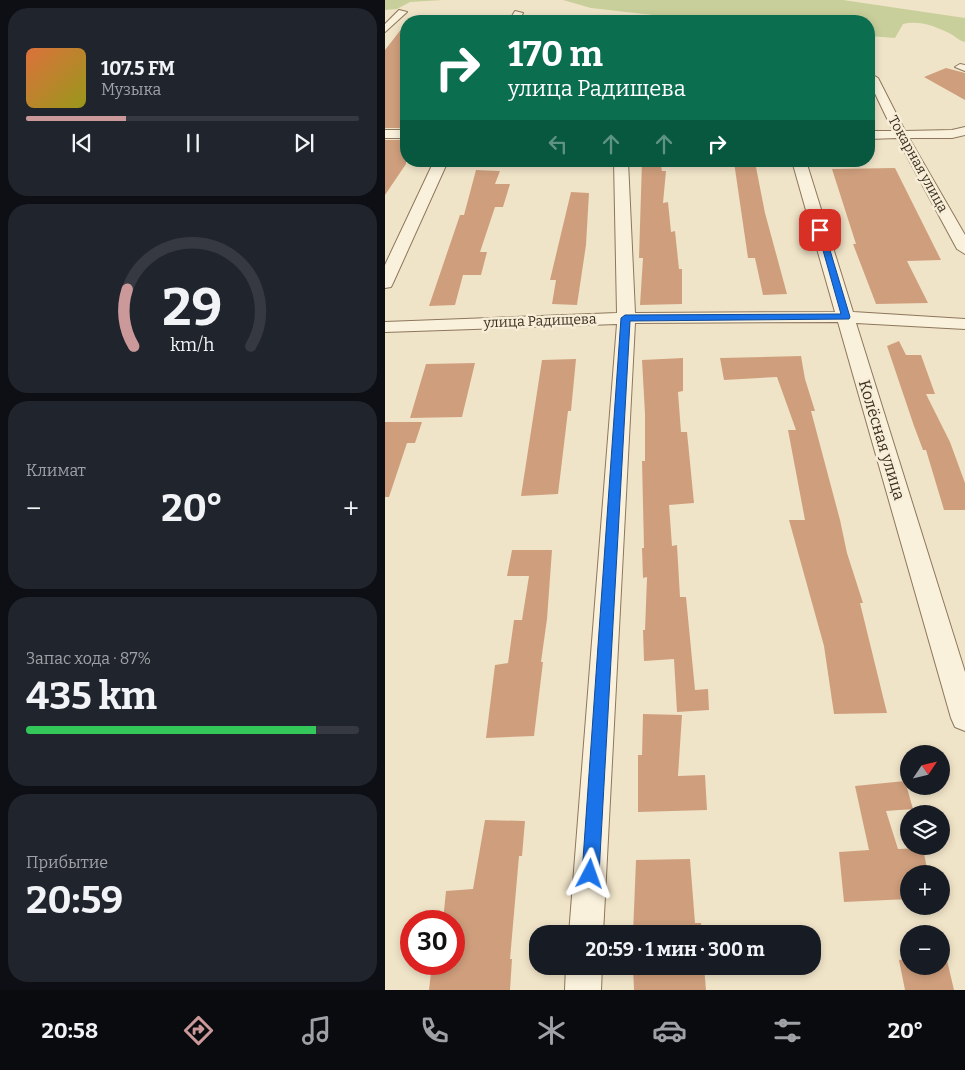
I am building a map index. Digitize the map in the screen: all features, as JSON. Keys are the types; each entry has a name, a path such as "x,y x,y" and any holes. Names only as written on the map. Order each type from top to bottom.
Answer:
{"street":[{"path":"385,29 401,12"},
{"name":"Токарная улица","path":"875,82 901,136 965,249"},
{"path":"875,135 952,134 965,131"},
{"path":"385,134 400,134"},
{"path":"385,283 438,167"},
{"path":"587,925 625,318 621,167"},
{"name":"Колёсная улица","path":"801,167 965,718"},
{"name":"улица Радищева","path":"385,327 625,318 846,317 965,324"},
{"path":"583,990 584,975"}],"green space":[{"path":"385,0 443,0 410,2 397,9 385,10"},
{"path":"563,0 843,0 965,18 965,42 938,28 920,23 903,24 895,38 875,36 875,15 653,15 591,8"}],"building":[{"path":"400,31 400,128 385,128 385,50"},
{"path":"946,68 965,73 965,100 924,77"},
{"path":"385,140 400,140 400,167 404,167 385,195"},
{"path":"642,167 661,167 662,171 666,171 663,203 668,202 671,232 675,231 679,269 682,269 682,304 640,305 643,258 639,258"},
{"path":"735,167 756,167 765,213 787,294 763,295 755,258 748,258"},
{"path":"895,168 941,260 907,261 928,303 876,304 853,244 856,244 832,169"},
{"path":"476,170 500,171 495,184 510,184 503,207 495,207 480,252 487,252 481,275 463,275 455,305 429,306 460,215 464,215"},
{"path":"571,192 589,193 586,245 577,305 552,304 556,280 550,280"},
{"path":"899,341 906,355 921,355 935,394 926,394 950,442 965,483 965,510 944,510 926,450 923,450 914,426 887,346"},
{"path":"801,356 805,379 815,411 811,411 847,553 863,603 860,603 887,713 834,714 824,646 789,520 805,520 788,430 796,430 777,377 724,380 720,358"},
{"path":"683,358 683,391 678,392 681,432 687,432 694,503 669,505 672,546 677,545 680,597 686,597 695,690 708,689 709,710 677,712 674,659 644,661 643,630 645,630 647,577 643,578 642,548 644,548 642,461 645,461 645,414 642,360"},
{"path":"576,359 571,411 568,411 558,494 521,496 542,360"},
{"path":"475,363 462,417 410,418 426,364"},
{"path":"385,422 422,422 415,443 407,443 389,497 385,497"},
{"path":"512,550 552,550 547,619 541,662 543,662 534,736 486,738 495,665 508,663 514,620 522,620 529,576 507,576"},
{"path":"643,714 682,715 678,776 705,775 707,810 638,812 638,755 642,755"},
{"path":"900,782 900,795 909,795 912,805 900,805 900,810 886,811 898,849 900,849 900,855 924,855 926,865 900,865 900,899 844,902 839,852 869,850 855,786"},
{"path":"485,820 525,821 522,856 519,856 510,959 512,959 510,990 429,990 431,975 465,975 465,910 444,910 446,891 473,889"},
{"path":"690,859 695,923 701,923 701,925 633,925 636,860"},
{"path":"950,973 954,990 905,990 902,975 950,975"},
{"path":"633,975 705,975 706,990 634,990"}],"route":[{"path":"590,874 625,318 846,317 820,230"}]}
